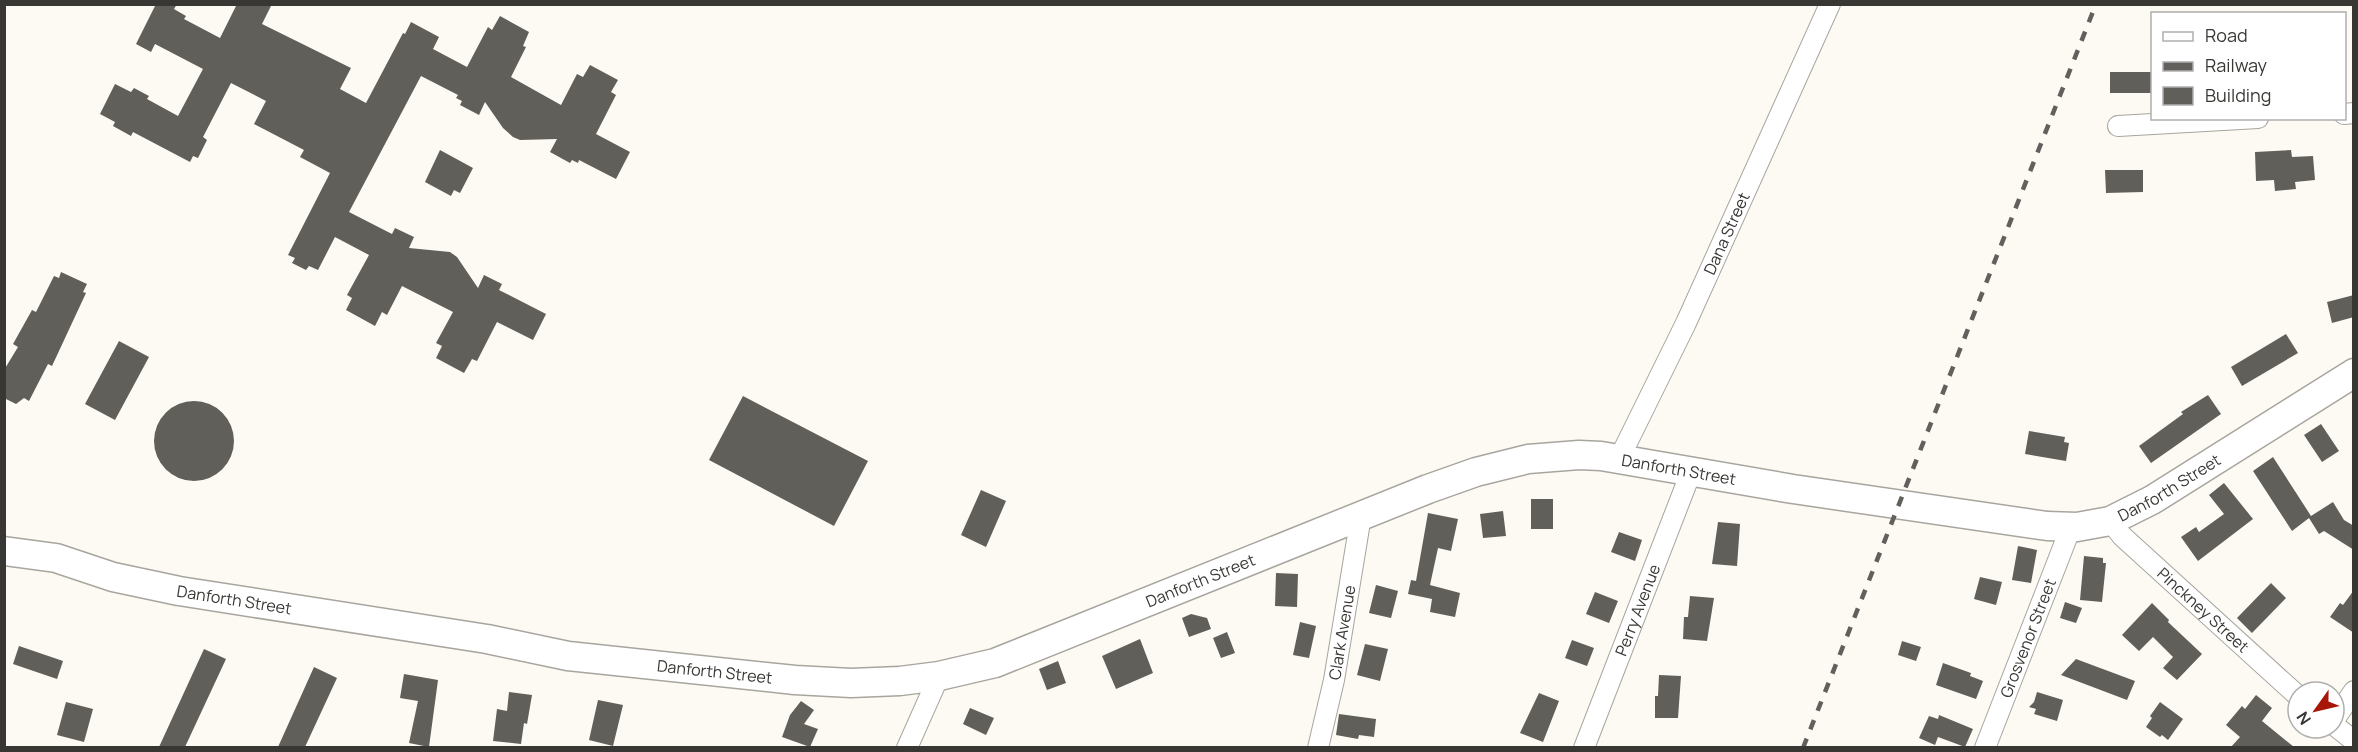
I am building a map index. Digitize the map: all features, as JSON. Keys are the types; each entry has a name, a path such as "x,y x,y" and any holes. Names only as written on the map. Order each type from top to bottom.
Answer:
{"street":[{"name":"Dana Street","path":"1619,459 1686,323 1830,4"},
{"path":"2118,126 2223,120"},
{"name":"Danforth Street","path":"4,551 56,558 112,577 179,591 476,638 568,656 795,680 879,682 939,676 977,668 1012,657 1452,480 1528,459 1579,455 1619,459 2047,526 2071,527 2110,521 2152,500 2354,373"},
{"name":"Perry Avenue","path":"1584,747 1691,472"},
{"name":"Clark Avenue","path":"1318,747 1334,680 1361,516"},
{"name":"Pinckney Street","path":"2110,521 2131,544 2286,685"},
{"name":"Grosvenor Street","path":"1985,747 2071,527"},
{"path":"907,747 939,676"}],"building":[{"path":"156,4 177,4 174,9 186,16 184,19 220,38 237,4 272,4 262,24 351,68 340,89 366,103 411,22 439,37 433,49 467,67 488,27 492,30 500,16 529,32 523,46 526,47 511,77 561,105 577,74 583,77 590,65 618,80 611,92 616,95 596,134 630,152 616,179 579,160 578,163 572,160 570,163 550,152 557,139 520,140 513,137 503,128 485,102 479,115 460,105 462,101 456,98 458,95 421,76 349,212 392,234 395,228 414,237 409,248 450,252 457,257 478,288 484,275 502,284 499,290 546,314 533,340 497,322 477,361 472,359 464,373 436,358 442,346 436,343 453,312 402,286 387,315 382,312 375,326 346,310 352,298 347,295 369,255 335,237 318,270 309,266 306,270 292,263 295,258 288,255 330,173 300,157 304,150 254,124 266,101 231,83 203,137 207,140 198,158 193,156 190,162 133,132 131,136 113,126 115,122 100,114 115,84 131,92 134,88 149,96 147,99 178,116 203,69 155,44 151,52 136,44"},
{"path":"2110,72 2151,72 2151,93 2110,93"},
{"path":"440,150 473,168 460,193 454,190 451,196 425,182"},
{"path":"2291,150 2292,157 2313,156 2315,180 2295,182 2296,189 2275,191 2274,180 2256,181 2255,152"},
{"path":"2105,170 2143,170 2143,192 2106,193"},
{"path":"61,272 87,284 83,292 86,293 52,366 48,364 29,401 24,398 16,404 4,398 4,370 18,347 13,344 32,310 36,312 54,276 59,278"},
{"path":"2354,295 2354,317 2332,323 2327,302"},
{"path":"2286,334 2298,353 2242,386 2231,367"},
{"path":"119,341 149,357 115,420 85,404"},
{"path":"2208,395 2221,414 2151,463 2139,446 2183,414 2181,412"},
{"path":"743,396 868,461 834,526 709,460"},
{"path":"186,401 202,401 223,412 234,433 234,449 223,470 202,481 186,481 172,475 160,463 154,449 154,433 160,419 172,407"},
{"path":"2321,424 2339,451 2322,462 2304,435"},
{"path":"2029,431 2065,437 2064,442 2069,443 2066,461 2025,454"},
{"path":"2273,457 2311,516 2333,502 2344,520 2354,526 2354,550 2324,531 2319,534 2309,518 2292,531 2253,471"},
{"path":"2224,483 2253,519 2198,561 2181,537 2196,527 2199,532 2224,514 2209,495"},
{"path":"981,490 1006,501 986,547 961,535"},
{"path":"1531,499 1553,499 1553,529 1531,529"},
{"path":"1503,511 1506,536 1483,538 1480,514"},
{"path":"1428,513 1458,519 1451,551 1438,548 1430,585 1460,593 1455,617 1430,612 1432,599 1408,594 1411,580 1416,581"},
{"path":"1718,522 1740,524 1737,566 1712,564"},
{"path":"1619,532 1642,540 1635,561 1611,552"},
{"path":"2018,546 2037,550 2031,583 2012,580"},
{"path":"2084,556 2103,558 2103,563 2106,563 2102,602 2080,600"},
{"path":"1276,573 1298,574 1297,607 1275,606"},
{"path":"1980,577 2002,582 1996,605 1974,599"},
{"path":"2271,583 2286,598 2252,633 2237,618"},
{"path":"1376,585 1398,591 1391,618 1369,613"},
{"path":"2354,590 2354,633 2330,617 2340,603 2343,605"},
{"path":"1595,592 1618,601 1609,623 1586,614"},
{"path":"1690,596 1714,598 1707,641 1683,639 1684,617 1688,617"},
{"path":"2065,602 2082,608 2076,623 2060,618"},
{"path":"2152,603 2169,620 2168,622 2202,654 2177,680 2163,668 2173,657 2153,637 2139,651 2122,635"},
{"path":"1191,614 1207,618 1211,629 1189,637 1182,618"},
{"path":"1300,622 1316,626 1309,658 1293,655"},
{"path":"1227,632 1235,653 1221,658 1213,638"},
{"path":"1140,639 1153,673 1116,689 1102,656"},
{"path":"1572,640 1594,648 1587,666 1565,658"},
{"path":"1902,641 1921,647 1916,661 1898,655"},
{"path":"1365,644 1388,649 1380,681 1357,675"},
{"path":"19,646 63,661 57,679 13,664"},
{"path":"204,649 226,659 185,747 159,747"},
{"path":"2076,659 2135,681 2127,700 2061,675"},
{"path":"1058,661 1066,683 1047,690 1039,669"},
{"path":"1943,663 1971,673 1970,676 1983,681 1976,699 1936,685"},
{"path":"314,667 337,678 305,747 278,747"},
{"path":"404,674 438,680 429,747 409,743 418,701 400,698"},
{"path":"1659,675 1681,676 1678,718 1655,718 1655,696 1658,696"},
{"path":"509,692 532,695 521,744 493,741 497,709 507,711"},
{"path":"2037,692 2063,700 2057,721 2034,714 2036,709 2029,707 2034,702"},
{"path":"1539,693 1559,701 1543,742 1520,733"},
{"path":"2256,695 2272,708 2262,721 2294,747 2231,747 2240,737 2226,725 2242,706 2245,709"},
{"path":"598,700 623,705 613,746 589,740"},
{"path":"801,701 814,710 804,724 818,729 810,747 782,737 790,715"},
{"path":"66,702 93,709 84,742 57,735"},
{"path":"2160,702 2183,719 2168,740 2146,727 2152,718 2150,716"},
{"path":"970,708 994,718 986,735 963,724"},
{"path":"1339,714 1376,719 1374,737 1359,735 1358,739 1336,735"},
{"path":"1939,715 1973,729 1965,747 1938,737 1935,745 1919,738 1929,716 1938,719"}],"railway":[{"path":"1803,748 2096,4"}]}
